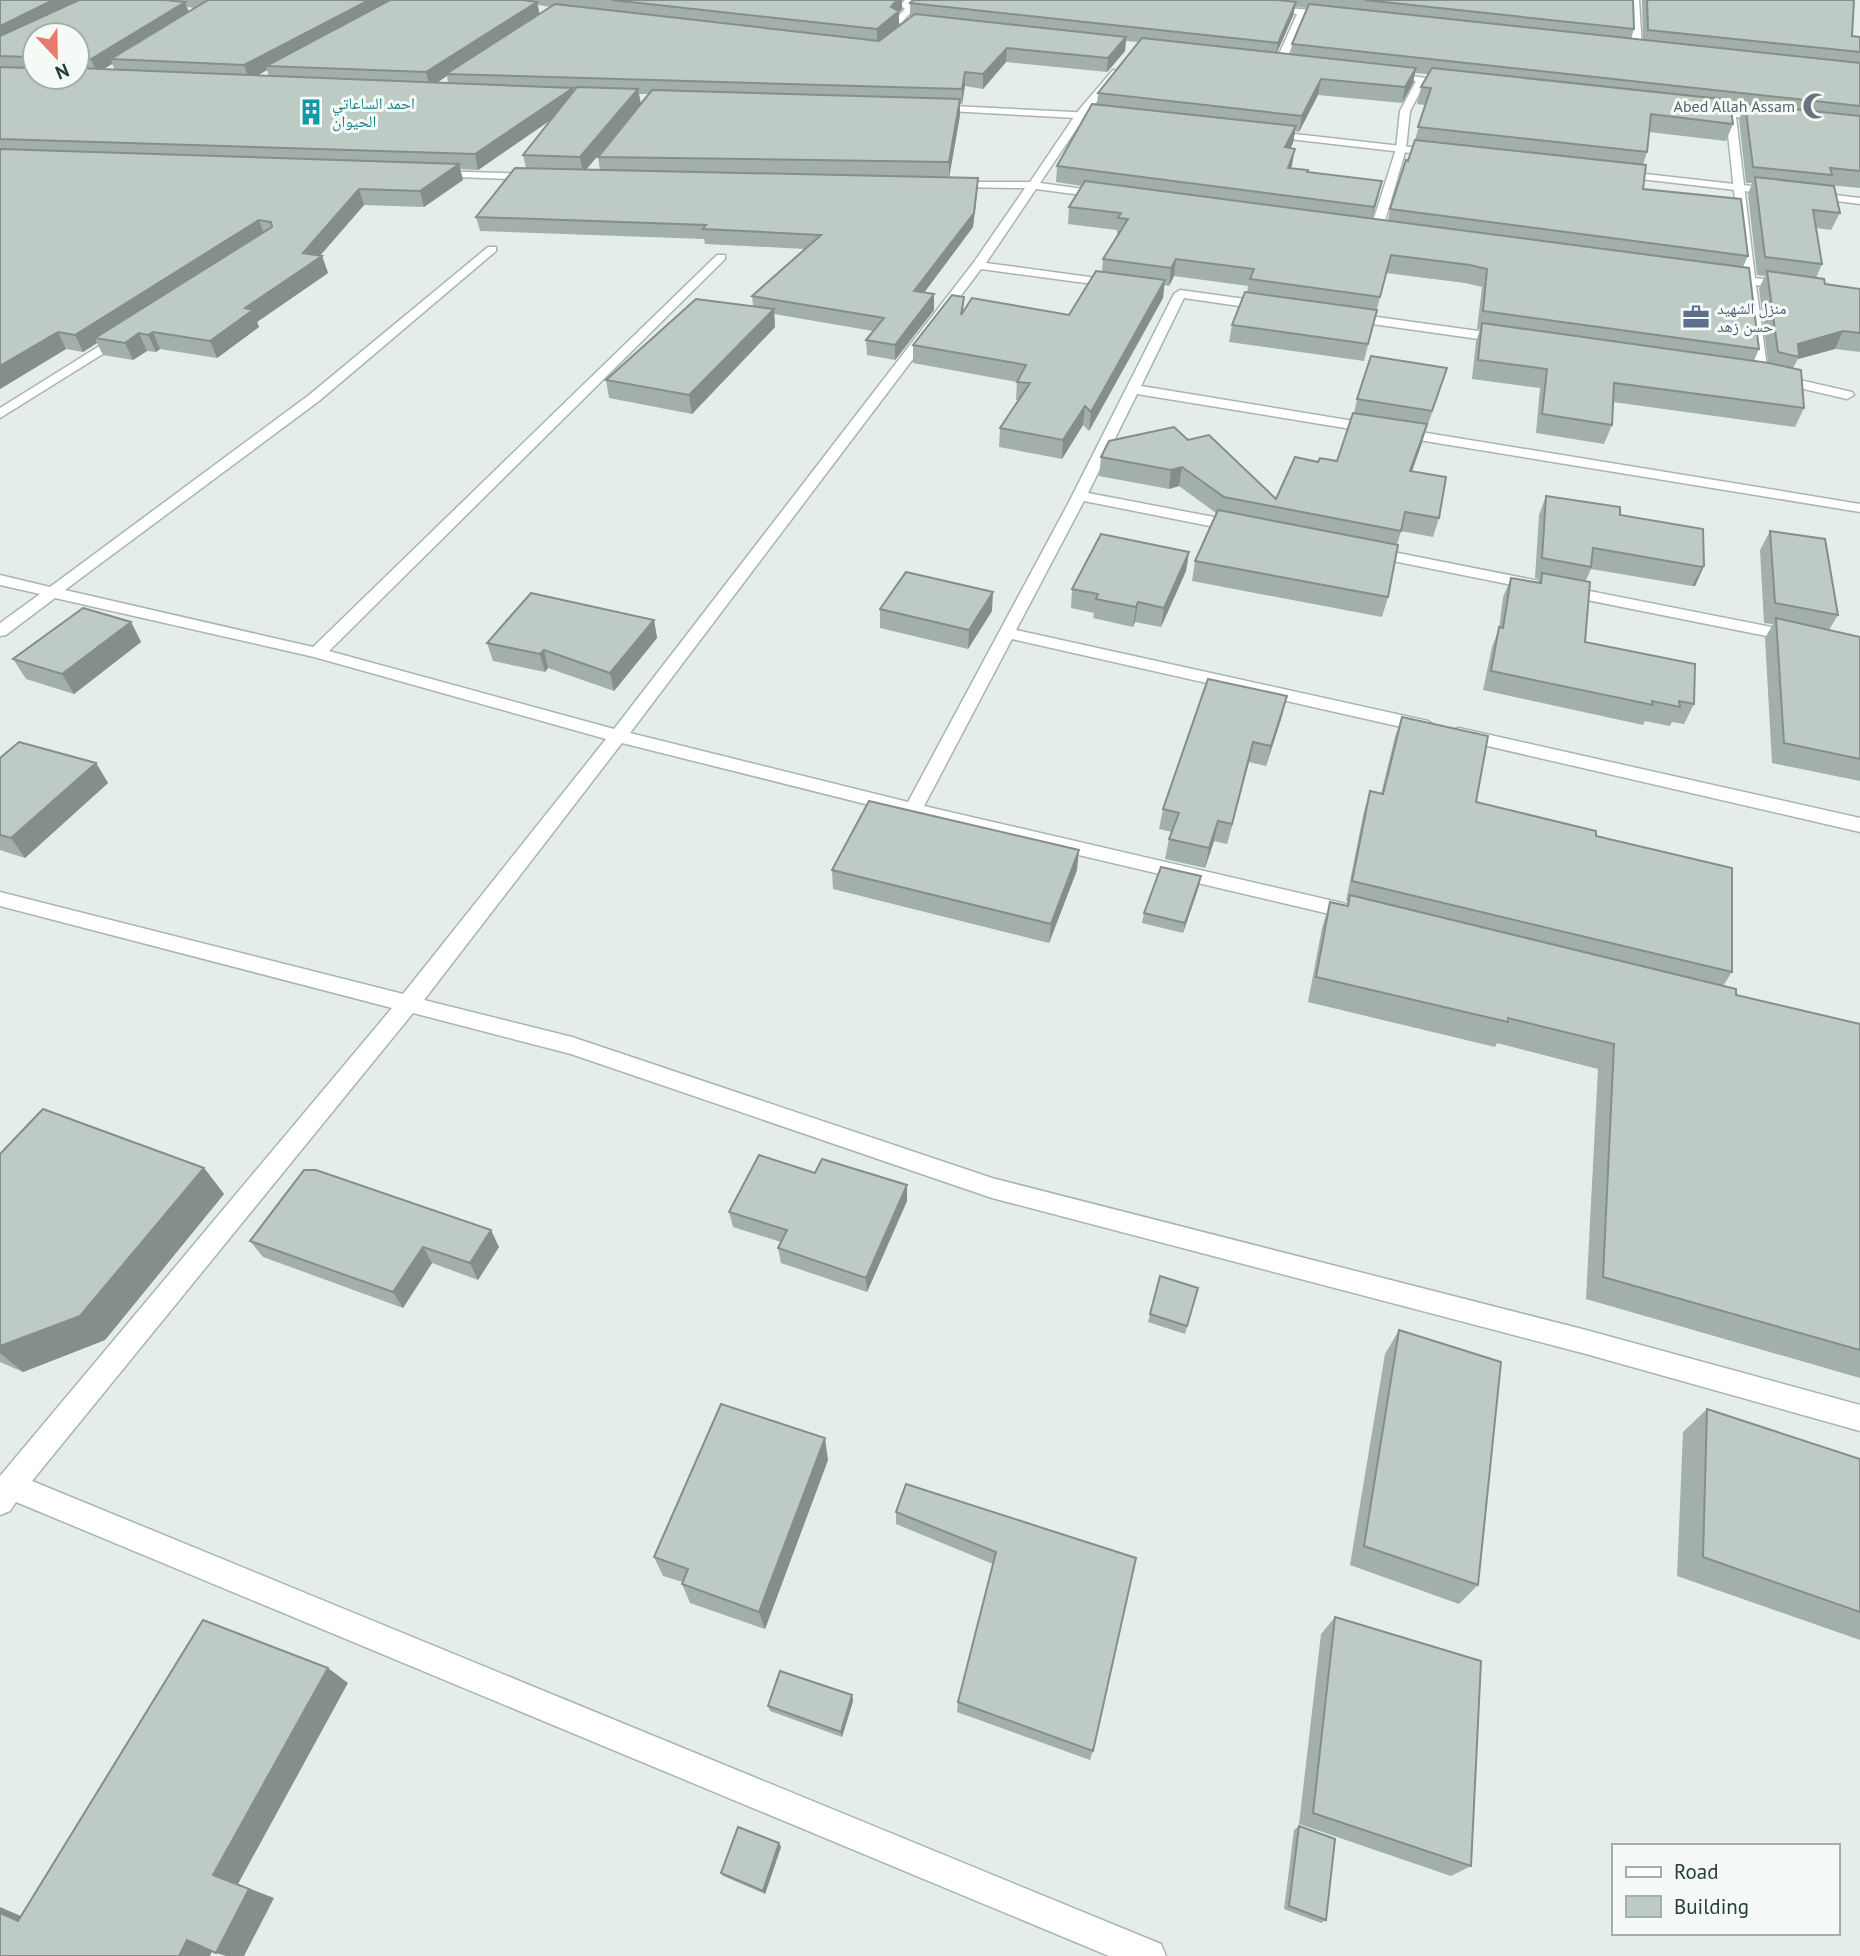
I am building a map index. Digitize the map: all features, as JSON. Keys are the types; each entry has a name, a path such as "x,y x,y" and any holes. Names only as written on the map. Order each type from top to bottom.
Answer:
{"street":[{"path":"901,33 912,23 898,21 910,9 904,5 911,0"},
{"path":"1280,63 1307,12 1319,0"},
{"path":"1635,0 1637,48"},
{"path":"1251,6 1352,17"},
{"path":"1623,47 1650,50"},
{"path":"1267,61 1293,64"},
{"path":"1121,66 1082,113 978,265 618,736 408,1004 5,1494 1149,1956"},
{"path":"1370,74 1462,84"},
{"path":"1376,231 1401,149 1405,111 1422,80"},
{"path":"918,107 1082,113 1124,118"},
{"path":"1691,108 1783,118"},
{"path":"1731,113 1736,187 1751,281 1754,374 1847,396"},
{"path":"1248,132 1454,155"},
{"path":"1602,172 1791,193"},
{"path":"420,173 545,177"},
{"path":"935,184 1032,186 1115,196"},
{"path":"1805,195 1860,201"},
{"path":"1362,229 1389,233"},
{"path":"0,631 314,398 492,249"},
{"path":"317,653 721,257"},
{"path":"978,265 1126,286"},
{"path":"1711,275 1806,288"},
{"path":"913,810 1133,389 1173,293 1277,307"},
{"path":"1332,315 1526,342"},
{"path":"0,415 141,324"},
{"path":"1133,389 1860,508"},
{"path":"1079,496 1258,531"},
{"path":"1353,550 1819,641"},
{"path":"0,580 317,653 618,736 913,810 1380,919"},
{"path":"1007,633 1860,824"},
{"path":"0,899 572,1046 992,1188 1586,1342 1860,1418"}],"building":[{"path":"0,0 53,0 0,26"},
{"path":"79,0 185,2 91,59 91,21 33,21"},
{"path":"208,0 369,0 244,65 111,59"},
{"path":"390,0 537,2 426,72 266,66"},
{"path":"612,0 897,0 891,7 899,11 877,29"},
{"path":"913,0 1296,2 1278,43 910,3"},
{"path":"1365,0 1633,0 1634,29"},
{"path":"1647,0 1854,0 1852,36 1860,37 1860,52 1648,30"},
{"path":"555,4 879,41 915,14 1126,37 1108,58 1007,48 983,74 965,72 962,89 446,74"},
{"path":"1309,4 1860,63 1860,106 1292,44"},
{"path":"21,26 21,57 0,56 0,36"},
{"path":"1142,38 1416,68 1405,87 1321,79 1302,116 1098,93"},
{"path":"0,67 21,68 21,91 91,91 91,69 573,88 475,154 0,139"},
{"path":"1432,68 1730,100 1733,124 1651,114 1647,152 1418,127 1431,88 1421,87"},
{"path":"577,87 638,89 580,157 523,155"},
{"path":"652,90 960,99 949,162 598,157"},
{"path":"1092,104 1296,126 1285,147 1295,149 1288,168 1382,181 1374,207 1057,166"},
{"path":"1745,104 1860,116 1860,171 1830,168 1832,175 1753,167"},
{"path":"1415,140 1646,165 1643,189 1741,199 1748,256 1390,209"},
{"path":"0,149 459,164 420,191 359,189 303,253 322,256 245,308 253,310 210,341 153,332 148,335 139,333 125,343 95,338 272,227 271,222 259,220 75,335 58,332 0,366"},
{"path":"515,168 978,178 974,213 914,291 934,294 895,345 866,340 884,318 752,296 821,235 703,229 706,225 476,217"},
{"path":"1755,177 1834,186 1840,213 1813,210 1822,264 1765,257"},
{"path":"1085,181 1749,268 1759,349 1483,311 1487,269 1470,265 1391,255 1380,297 1250,279 1254,269 1176,259 1171,268 1103,259 1128,219 1118,218 1121,213 1069,207"},
{"path":"1096,271 1165,280 1091,412 1085,406 1063,440 1000,428 1030,383 1017,382 1026,365 913,345 952,295 964,297 961,315 972,298 1069,315"},
{"path":"1767,271 1824,279 1825,284 1860,289 1860,333 1843,331 1798,344 1799,357 1778,352"},
{"path":"1245,292 1377,310 1368,344 1232,325"},
{"path":"696,299 774,309 689,395 606,380"},
{"path":"1482,323 1769,363 1801,370 1804,408 1614,383 1612,425 1542,414 1547,369 1478,360"},
{"path":"1371,356 1447,368 1432,411 1357,399"},
{"path":"1353,413 1427,424 1410,471 1446,477 1439,518 1405,512 1401,531 1224,497 1182,467 1171,470 1101,457 1109,441 1174,427 1188,440 1209,435 1276,499 1295,457 1318,462 1320,458 1337,461"},
{"path":"1546,496 1620,507 1620,515 1703,529 1704,566 1593,548 1591,567 1542,558"},
{"path":"1218,510 1398,545 1388,597 1195,561"},
{"path":"1770,531 1825,539 1838,615 1775,603"},
{"path":"1101,534 1189,552 1164,608 1138,602 1136,607 1096,599 1098,594 1072,589"},
{"path":"906,572 993,592 969,630 880,609"},
{"path":"1542,573 1590,582 1585,642 1695,664 1694,704 1679,701 1680,707 1652,701 1653,705 1491,671 1499,627 1503,628 1511,578 1541,583"},
{"path":"531,593 654,620 610,673 544,650 540,654 487,643"},
{"path":"83,608 131,622 62,674 13,659"},
{"path":"1776,618 1860,637 1860,759 1784,743"},
{"path":"1208,679 1287,696 1271,746 1253,742 1232,824 1218,821 1209,848 1169,839 1179,813 1163,809"},
{"path":"1402,717 1488,736 1476,802 1596,831 1596,836 1732,868 1732,972 1352,881 1370,791 1383,794"},
{"path":"19,742 96,763 11,838 0,835 0,758"},
{"path":"869,801 1079,850 1051,924 832,870"},
{"path":"1161,867 1201,876 1185,923 1144,913"},
{"path":"1350,895 1736,989 1736,995 1860,1024 1860,1350 1603,1277 1614,1044 1508,1018 1508,1022 1316,977 1330,902 1348,906"},
{"path":"43,1109 204,1168 80,1316 0,1346 0,1154"},
{"path":"759,1155 815,1173 822,1159 907,1185 866,1278 778,1248 787,1230 729,1212"},
{"path":"304,1170 316,1170 491,1230 470,1263 423,1247 393,1292 250,1241"},
{"path":"1160,1276 1198,1288 1187,1326 1150,1314"},
{"path":"1399,1330 1501,1362 1478,1585 1364,1546"},
{"path":"721,1404 825,1438 759,1612 682,1584 688,1569 654,1557"},
{"path":"1707,1409 1860,1459 1860,1612 1703,1557"},
{"path":"906,1484 1136,1558 1093,1751 958,1702 996,1552 896,1512"},
{"path":"1335,1617 1481,1661 1471,1866 1313,1813"},
{"path":"203,1620 328,1668 213,1875 249,1889 216,1953 187,1940 179,1956 0,1956 0,1913 18,1921"},
{"path":"780,1671 852,1695 841,1732 768,1706"},
{"path":"1299,1826 1335,1839 1326,1920 1289,1906"},
{"path":"738,1827 779,1843 763,1891 721,1873"}],"place":[{"name":"Abed Allah Assam","path":"1816,106"},
{"name":"احمد الساعاتي الحيوان","path":"311,112"},
{"name":"منزل الشهيد حسن زهد","path":"1696,317"}]}
